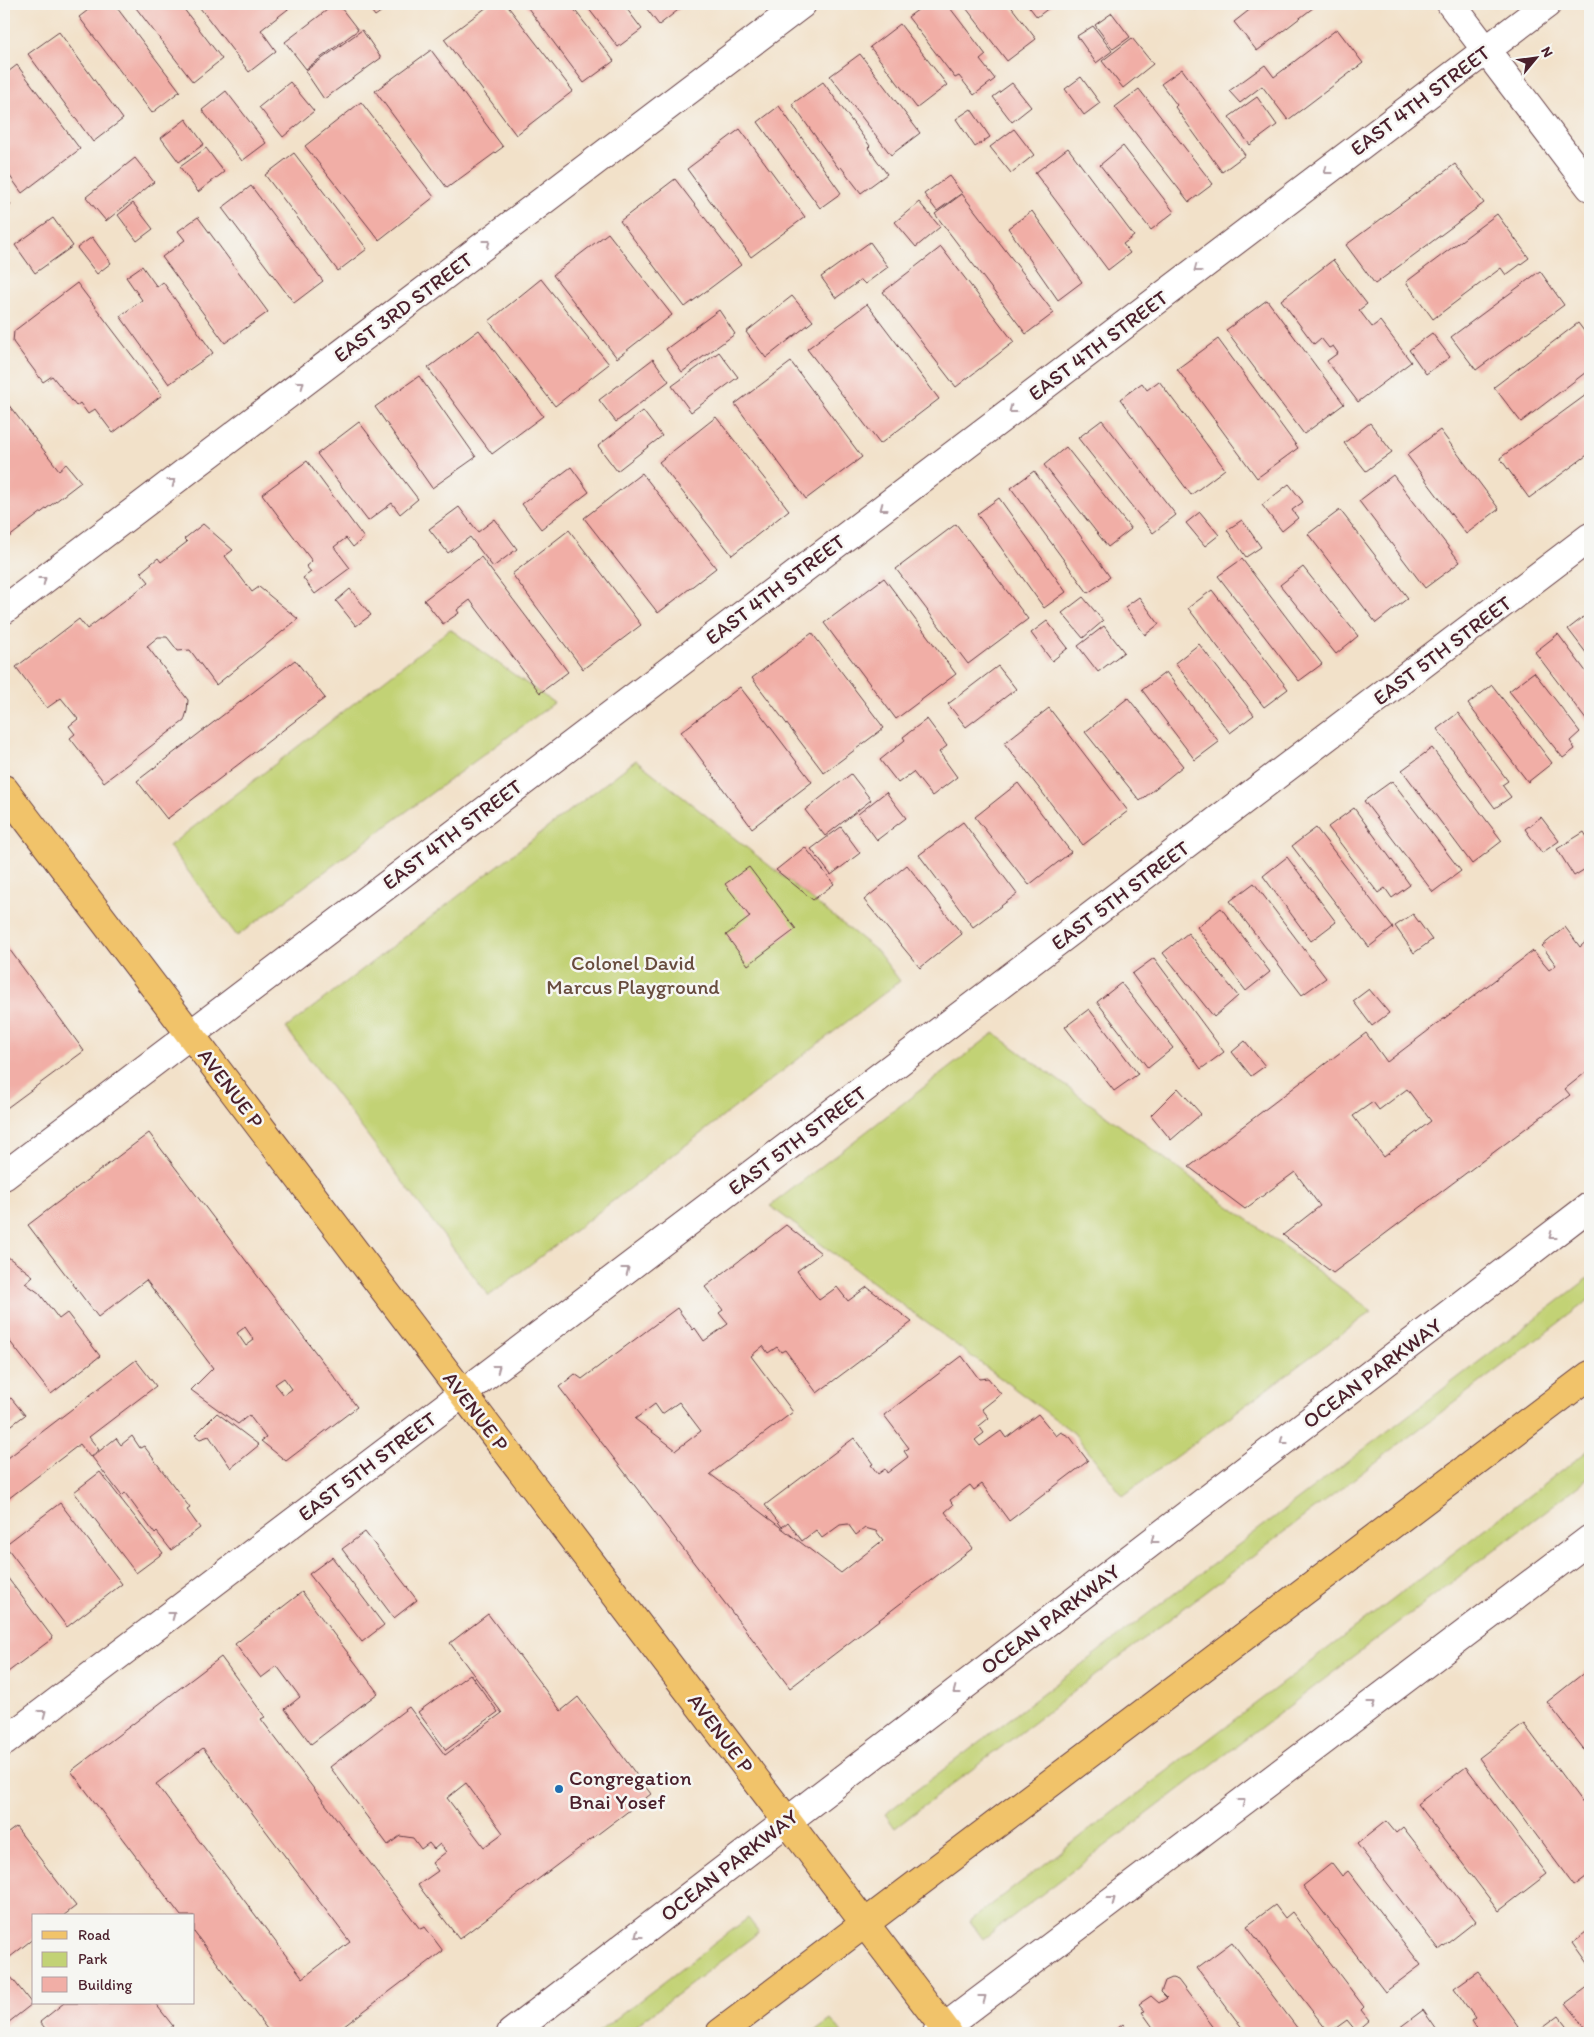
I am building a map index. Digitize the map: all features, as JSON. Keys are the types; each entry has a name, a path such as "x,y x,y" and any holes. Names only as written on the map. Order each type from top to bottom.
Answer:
{"main road":[{"name":"AVENUE P","path":"4,789 788,1820 866,1924 943,2032"},
{"path":"720,2033 1590,1375"}],"street":[{"name":"EAST 3RD STREET","path":"4,610 802,4"},
{"path":"1451,4 1590,187"},
{"name":"EAST 4TH STREET","path":"4,1176 1547,4"},
{"name":"EAST 5TH STREET","path":"4,1742 1590,537"},
{"name":"OCEAN PARKWAY","path":"511,2033 1590,1206"},
{"path":"943,2032 1590,1539"}],"green space":[{"path":"450,629 554,703 237,936 169,846"},
{"name":"Colonel David Marcus Playground","path":"636,760 877,951 900,981 489,1296 286,1028"},
{"path":"994,1033 1372,1311 1123,1496 1074,1433 770,1206"},
{"path":"1590,1277 1590,1299 895,1828 885,1814"},
{"path":"1590,1449 1590,1477 983,1939 970,1921"},
{"path":"748,1918 759,1932 626,2033 597,2033"},
{"path":"831,2020 842,2033 813,2033"}],"building":[{"path":"96,4 114,4 180,91 152,113 79,17"},
{"path":"133,4 180,4 222,59 193,82"},
{"path":"197,4 290,4 292,6 261,30 276,51 249,72"},
{"path":"335,4 338,4 358,30 306,69 285,42"},
{"path":"366,4 392,4 375,16"},
{"path":"491,4 506,4 573,91 516,135 444,39"},
{"path":"525,4 570,4 614,61 584,83"},
{"path":"585,4 623,4 642,29 618,47"},
{"path":"643,4 680,4 682,7 659,25"},
{"path":"926,4 947,4 986,55 980,60 995,79 974,95 959,76 955,78 908,17"},
{"path":"963,4 1009,4 1036,39 1007,61"},
{"path":"1027,4 1054,4 1037,17"},
{"path":"1191,4 1203,4 1195,10"},
{"path":"1257,4 1318,4 1257,51 1234,22"},
{"path":"1112,13 1130,37 1113,49 1095,25"},
{"path":"900,24 947,85 917,108 870,47"},
{"path":"1093,26 1112,51 1096,63 1077,36"},
{"path":"1337,29 1363,63 1288,120 1262,86 1240,103 1229,91 1265,65 1274,77"},
{"path":"362,30 381,58 324,99 305,71"},
{"path":"59,32 123,119 93,142 28,54"},
{"path":"1132,38 1153,64 1123,88 1102,61"},
{"path":"431,50 503,147 447,188 375,91"},
{"path":"860,54 920,133 891,155 830,76"},
{"path":"17,65 80,149 22,193 4,168 4,75"},
{"path":"1182,69 1245,155 1222,172 1175,107 1177,105 1161,84"},
{"path":"1081,77 1100,103 1084,115 1065,89"},
{"path":"290,82 314,111 283,137 259,107"},
{"path":"823,82 870,146 868,148 887,174 861,193 841,167 839,169 792,104"},
{"path":"1012,83 1031,107 1012,122 993,97"},
{"path":"1139,89 1213,184 1189,202 1115,107"},
{"path":"226,91 266,143 242,161 202,110"},
{"path":"1257,97 1277,125 1250,145 1229,117"},
{"path":"361,102 434,197 379,240 305,146"},
{"path":"779,106 841,193 820,208 758,122"},
{"path":"971,109 990,137 975,147 956,119"},
{"path":"186,119 204,144 179,162 161,138"},
{"path":"740,129 805,217 751,257 687,169"},
{"path":"1014,129 1034,155 1011,173 990,147"},
{"path":"1123,146 1174,212 1151,230 1100,165"},
{"path":"206,148 224,172 198,192 180,167"},
{"path":"1068,148 1134,236 1123,244 1130,253 1108,270 1035,173"},
{"path":"294,153 367,249 338,271 265,175"},
{"path":"135,158 154,182 106,221 86,197"},
{"path":"1455,164 1484,203 1375,284 1346,245"},
{"path":"949,176 962,193 937,211 924,194"},
{"path":"675,179 741,265 685,307 620,221"},
{"path":"251,186 323,281 294,303 222,208"},
{"path":"962,194 1054,313 1026,334 935,214"},
{"path":"4,195 11,205 4,211"},
{"path":"919,202 940,227 916,247 895,222"},
{"path":"133,203 153,229 137,241 118,215"},
{"path":"1032,211 1082,282 1058,300 1008,228"},
{"path":"1497,214 1529,258 1506,275 1501,268 1433,319 1406,282"},
{"path":"198,217 268,312 225,343 162,257 185,240 178,231"},
{"path":"53,218 73,246 35,273 15,245"},
{"path":"608,233 672,315 617,358 553,275"},
{"path":"92,237 111,263 97,274 77,248"},
{"path":"870,242 888,267 865,284 861,280 836,298 821,277"},
{"path":"941,247 1014,342 956,387 883,292"},
{"path":"1333,260 1367,304 1359,310 1372,327 1380,321 1411,362 1358,402 1327,361 1338,353 1333,346 1329,348 1321,338 1314,344 1281,300"},
{"path":"142,266 157,287 163,282 213,353 169,384 120,316 142,300 126,277"},
{"path":"1540,271 1564,305 1476,370 1451,337"},
{"path":"541,279 609,364 555,406 489,321"},
{"path":"77,283 162,395 113,433 95,409 88,414 80,403 76,406 52,376 43,382 13,342 14,331"},
{"path":"792,296 813,321 766,358 746,332"},
{"path":"1267,300 1344,404 1304,434 1226,330"},
{"path":"867,304 939,399 880,444 807,349"},
{"path":"719,310 735,334 682,372 666,349"},
{"path":"1578,323 1590,339 1590,369 1521,422 1494,387"},
{"path":"479,330 543,416 492,454 428,368"},
{"path":"1432,333 1450,357 1426,374 1409,350"},
{"path":"1218,339 1298,448 1257,478 1177,369"},
{"path":"719,352 738,377 691,412 672,386"},
{"path":"653,359 669,381 616,422 599,400"},
{"path":"791,362 862,457 806,499 735,404"},
{"path":"419,376 476,457 432,488 375,407"},
{"path":"1159,381 1225,469 1191,495 1120,399 1142,383 1147,390"},
{"path":"1590,392 1590,453 1529,498 1500,458"},
{"path":"4,399 59,470 66,464 81,482 4,541"},
{"path":"643,411 662,436 617,471 598,446"},
{"path":"716,417 789,510 732,555 659,462"},
{"path":"1102,420 1176,515 1153,533 1078,438"},
{"path":"359,422 418,499 400,514 392,503 368,521 317,454"},
{"path":"1370,423 1392,452 1366,471 1344,443"},
{"path":"1440,430 1499,509 1466,534 1407,455"},
{"path":"1066,447 1131,529 1108,547 1044,465"},
{"path":"307,461 364,538 353,547 346,538 334,547 350,568 315,594 303,578 311,572 306,566 312,561 262,494"},
{"path":"571,467 589,492 541,529 522,504"},
{"path":"1034,471 1110,577 1088,593 1011,488"},
{"path":"642,473 716,568 658,613 584,518"},
{"path":"1393,475 1460,562 1425,588 1359,501"},
{"path":"1289,484 1303,502 1292,510 1298,518 1282,531 1262,505"},
{"path":"999,498 1066,592 1044,608 977,514"},
{"path":"459,507 478,532 495,519 517,549 493,567 470,537 448,553 429,529"},
{"path":"1340,510 1408,598 1376,623 1308,534"},
{"path":"1200,512 1219,535 1205,546 1186,523"},
{"path":"1242,520 1261,547 1246,557 1227,530"},
{"path":"203,524 233,550 225,556 252,592 259,587 298,619 216,685 190,650 178,651 167,637 158,637 147,646 188,700 184,721 104,782 70,738 75,734 69,726 78,719 61,698 47,708 16,667 79,619 87,629 149,582 141,572 158,558 161,562 187,542 184,539"},
{"path":"956,524 1028,619 968,664 896,569"},
{"path":"569,530 641,625 583,669 512,574"},
{"path":"481,557 568,672 540,693 470,600 457,610 459,613 443,624 424,600"},
{"path":"1242,559 1322,664 1299,681 1218,576"},
{"path":"1303,567 1358,636 1336,654 1280,585"},
{"path":"884,578 956,674 896,719 824,623"},
{"path":"350,589 371,615 356,626 336,601"},
{"path":"1212,590 1288,689 1264,707 1188,608"},
{"path":"1083,597 1103,621 1083,638 1062,613"},
{"path":"1139,597 1159,624 1145,635 1125,607"},
{"path":"1590,612 1590,658 1568,629"},
{"path":"1047,621 1068,648 1052,661 1031,633"},
{"path":"1104,626 1124,652 1098,672 1078,646"},
{"path":"812,633 884,728 824,773 752,678"},
{"path":"1558,634 1590,677 1590,725 1535,652"},
{"path":"1199,644 1254,715 1230,733 1175,663"},
{"path":"295,660 325,698 167,819 137,781"},
{"path":"998,666 1016,689 966,727 948,704"},
{"path":"1166,672 1219,742 1195,760 1142,690"},
{"path":"1534,672 1580,732 1570,741 1575,749 1563,758 1509,691"},
{"path":"1492,685 1552,763 1528,782 1468,704"},
{"path":"740,687 812,782 752,828 681,732"},
{"path":"1128,698 1183,766 1140,801 1085,732"},
{"path":"1049,708 1128,811 1083,845 1004,743"},
{"path":"1458,713 1508,781 1502,785 1511,797 1495,808 1437,729"},
{"path":"927,719 947,746 939,752 957,777 932,796 913,772 898,783 880,760 905,740 903,737"},
{"path":"1432,748 1502,841 1472,864 1402,770"},
{"path":"851,774 871,800 825,836 805,810"},
{"path":"1392,781 1461,871 1433,892 1364,801"},
{"path":"1018,783 1071,852 1029,885 975,817"},
{"path":"886,792 906,818 877,840 858,814"},
{"path":"1354,808 1410,885 1392,898 1385,888 1378,893 1328,827"},
{"path":"1541,817 1559,841 1542,853 1525,829"},
{"path":"963,822 1017,894 973,927 919,855"},
{"path":"841,827 860,853 831,875 811,849"},
{"path":"1316,828 1393,928 1369,947 1292,846"},
{"path":"1584,832 1590,842 1590,866 1574,876 1557,849"},
{"path":"805,847 834,884 813,900 776,870"},
{"path":"1287,857 1336,922 1311,941 1263,876"},
{"path":"907,865 962,934 920,968 864,900"},
{"path":"749,867 796,929 748,965 726,935 750,917 725,884"},
{"path":"1254,883 1326,978 1302,995 1230,901"},
{"path":"1221,908 1270,972 1246,991 1197,927"},
{"path":"1413,914 1432,940 1414,953 1395,926"},
{"path":"1565,927 1580,947 1590,938 1590,1069 1565,1089 1570,1095 1333,1273 1283,1235 1320,1206 1295,1172 1245,1209 1189,1167 1366,1033 1387,1062 1533,951 1549,970 1556,965 1542,946","holes":["1407,1089 1431,1121 1384,1157 1353,1116 1373,1102 1379,1110"]},
{"path":"1188,933 1238,996 1214,1017 1163,953"},
{"path":"4,942 84,1051 4,1110"},
{"path":"1154,958 1224,1052 1201,1069 1132,974"},
{"path":"1121,983 1173,1048 1148,1068 1097,1002"},
{"path":"1369,989 1389,1013 1372,1026 1353,1001"},
{"path":"1089,1009 1138,1074 1114,1091 1065,1027"},
{"path":"1245,1041 1265,1066 1251,1076 1232,1052"},
{"path":"1178,1088 1201,1114 1171,1140 1151,1115"},
{"path":"149,1133 357,1407 286,1461 261,1441 266,1438 249,1415 238,1424 191,1390 213,1368 146,1280 98,1317 28,1225","holes":["245,1327 254,1340 246,1346 237,1333","284,1378 292,1389 284,1395 275,1384"]},
{"path":"786,1225 821,1253 797,1271 819,1300 837,1287 848,1301 867,1287 912,1322 817,1393 785,1350 781,1352 777,1347 768,1353 763,1346 751,1356 793,1412 710,1474 841,1573 883,1540 876,1531 865,1528 856,1535 848,1524 840,1525 822,1538 816,1530 802,1541 788,1522 782,1527 765,1505 854,1438 878,1474 885,1469 887,1473 908,1457 904,1451 909,1448 884,1415 962,1356 979,1379 988,1378 1001,1394 982,1409 989,1418 979,1426 984,1433 975,1440 980,1446 1001,1431 1006,1438 1038,1414 1056,1436 1061,1432 1070,1437 1088,1461 1009,1521 982,1484 974,1490 970,1485 950,1500 953,1505 945,1512 973,1548 790,1688 559,1387 575,1374 582,1379 677,1308 693,1330 695,1328 704,1341 728,1324 719,1313 723,1310 705,1287","holes":["679,1402 701,1431 676,1450 635,1419 655,1404 662,1414"]},
{"path":"4,1254 33,1276 25,1283 39,1293 59,1319 67,1313 100,1356 51,1394 4,1334"},
{"path":"136,1360 156,1386 89,1437 99,1450 90,1457 80,1444 4,1502 4,1461"},
{"path":"4,1398 6,1401 11,1398 25,1415 4,1431"},
{"path":"217,1413 259,1445 231,1468 209,1436 200,1439 195,1435"},
{"path":"132,1436 140,1448 144,1446 190,1508 187,1510 200,1528 171,1550 157,1532 155,1534 125,1493 122,1496 92,1457 116,1438 121,1445"},
{"path":"100,1472 163,1553 136,1573 74,1492"},
{"path":"60,1503 122,1584 67,1627 5,1545"},
{"path":"365,1532 417,1600 394,1618 342,1549"},
{"path":"332,1557 384,1625 362,1642 309,1574"},
{"path":"4,1573 53,1638 4,1675"},
{"path":"302,1592 378,1693 311,1744 285,1709 300,1697 277,1666 261,1678 235,1644"},
{"path":"488,1614 561,1711 578,1697 651,1794 459,1939 418,1885 438,1871 432,1863 446,1852 440,1844 434,1849 429,1843 421,1849 413,1838 400,1836 388,1845 330,1767 409,1707 445,1755 502,1713 450,1643","holes":["466,1783 503,1833 484,1847 447,1798"]},
{"path":"221,1657 265,1717 261,1719 420,1929 425,1927 443,1951 335,2033 270,2033 195,1933 195,1914 179,1914 71,1771","holes":["203,1748 350,1942 303,1978 156,1784"]},
{"path":"1590,1668 1590,1757 1547,1702"},
{"path":"470,1674 498,1712 446,1750 418,1712"},
{"path":"1524,1724 1590,1813 1590,1874 1574,1886 1479,1758"},
{"path":"1466,1767 1547,1874 1499,1911 1417,1804"},
{"path":"1386,1821 1396,1833 1403,1827 1476,1921 1439,1950 1357,1844"},
{"path":"16,1827 76,1906 66,1914 32,1914 32,1940 5,1961 4,1836"},
{"path":"1332,1863 1342,1876 1348,1871 1421,1965 1385,1992 1303,1886"},
{"path":"1275,1905 1285,1918 1292,1912 1364,2007 1361,2010 1369,2020 1356,2031 1347,2020 1329,2033 1247,1926"},
{"path":"1590,1929 1590,1966 1573,1942"},
{"path":"1232,1942 1301,2033 1246,2033 1197,1968"},
{"path":"1478,1971 1518,2026 1508,2033 1479,2033 1471,2021 1475,2018 1454,1988"},
{"path":"11,1977 32,2004 4,2026 4,1982"},
{"path":"1172,1978 1178,1980 1218,2033 1157,2033 1142,2012 1145,2011 1139,2004 1151,1996 1159,2003 1167,1998 1161,1992 1165,1981"},
{"path":"1590,1987 1590,2033 1566,2003"},
{"path":"63,2004 156,2004 173,2026 164,2033 49,2033 40,2022"},
{"path":"1423,2010 1439,2033 1403,2033 1399,2028"},
{"path":"1559,2016 1572,2033 1536,2033"},
{"path":"1123,2024 1130,2033 1112,2033"}],"place":[{"name":"Congregation Bnai Yosef","path":"559,1789"}]}
